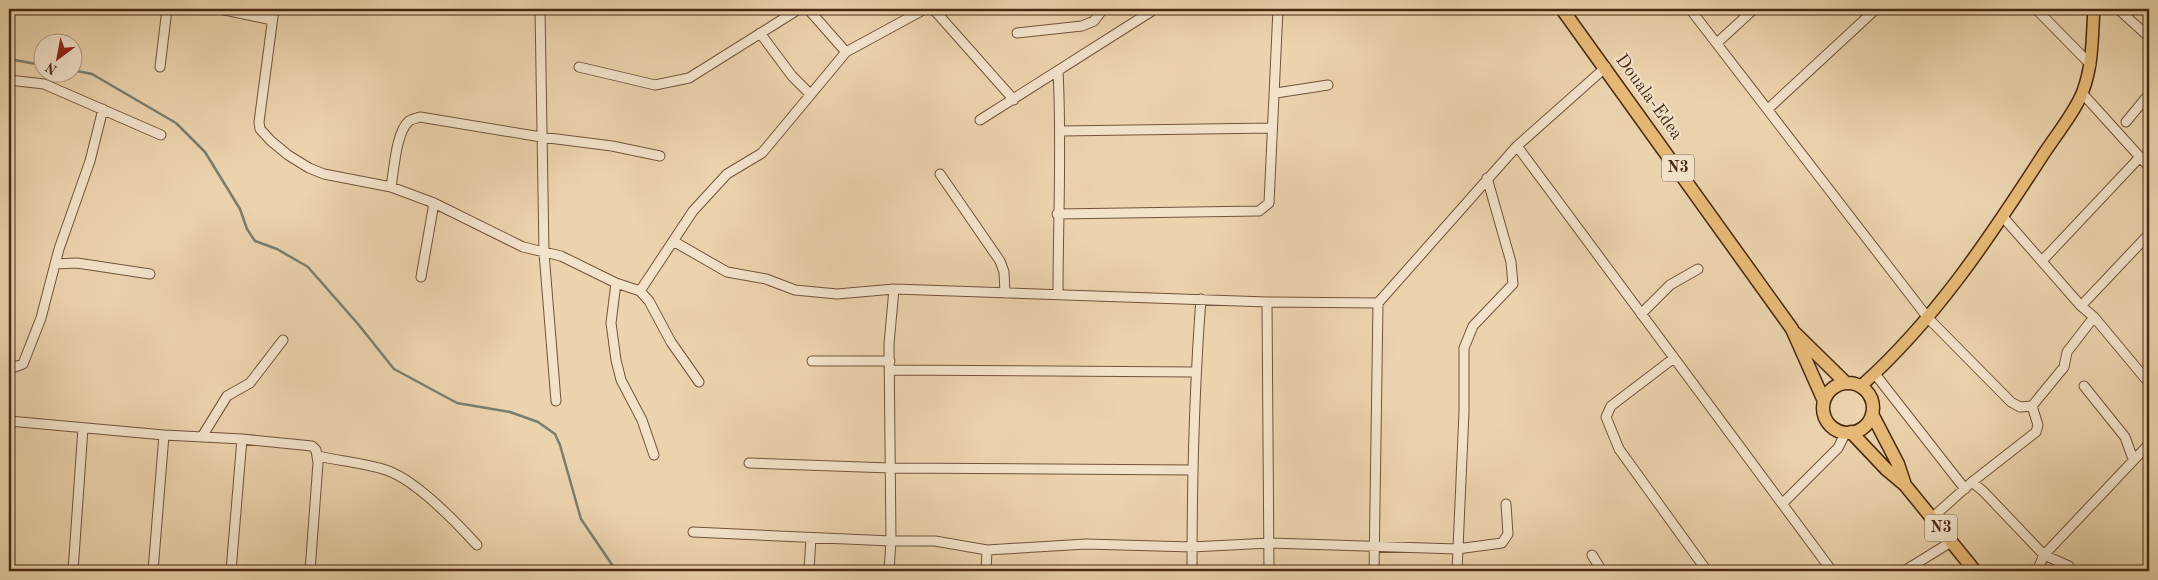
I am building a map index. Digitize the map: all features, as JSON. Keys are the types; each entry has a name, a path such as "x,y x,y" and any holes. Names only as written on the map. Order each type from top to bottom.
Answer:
{"highway":[{"name":"Douala-Edea","path":"1562,9 1606,67 1792,329 1846,383"},
{"name":"Douala-Edea","path":"1792,329 1824,401"},
{"path":"1824,401 1828,392 1836,386 1846,383 1861,386"},
{"name":"N3","path":"1861,386 1871,398 1872,414 1898,464 1905,485"},
{"name":"N3","path":"1824,401 1824,412 1828,422 1836,429 1849,432 1905,485 1975,571"},
{"path":"1849,432 1865,426 1872,414"}],"main road":[{"path":"1861,386 1875,374 1928,318 2003,217 2082,93 2091,66 2094,9"}],"street":[{"path":"160,67 167,9"},
{"path":"220,9 272,20"},
{"path":"274,9 259,122 263,134 288,156 324,174 392,187 434,203 505,239 544,253 561,256 616,283 640,292 649,301 672,342 699,382"},
{"path":"540,9 544,253 556,401"},
{"path":"579,67 655,85 689,78 799,9"},
{"path":"808,9 846,52"},
{"path":"640,292 693,210 728,174 762,153 846,52 925,9"},
{"path":"931,9 936,12 1014,100"},
{"path":"1017,33 1082,26 1094,21 1103,9"},
{"path":"980,120 1155,9"},
{"path":"1058,214 1259,211 1269,203 1272,128 1276,93 1278,11 1269,9"},
{"path":"1690,9 1718,42 1928,318 2006,398 2020,407 2032,406 2064,367 2067,352 2094,317"},
{"path":"1718,42 1754,9"},
{"path":"1768,109 1876,9"},
{"path":"2036,9 2091,66"},
{"path":"2118,9 2149,37"},
{"path":"760,34 792,76 810,94"},
{"path":"1374,571 1376,545 1378,302 1517,146 1606,67"},
{"path":"1058,71 1061,131 1058,294"},
{"path":"9,80 44,84 161,135"},
{"path":"1276,93 1328,85"},
{"path":"2082,93 2149,167"},
{"path":"2126,122 2149,94"},
{"path":"9,369 24,364 29,353 70,214 90,161 102,109"},
{"path":"392,187 397,149 404,129 409,121 420,117 541,137 612,146 660,156"},
{"path":"1061,131 1272,128"},
{"path":"1517,146 1832,571"},
{"path":"2042,261 2140,157"},
{"path":"940,174 1000,262 1004,272 1005,292"},
{"path":"1457,571 1464,412 1464,348 1473,326 1513,284 1511,262 1487,178"},
{"path":"421,277 434,203"},
{"path":"2003,217 2081,306 2094,317 2149,383"},
{"path":"2081,306 2149,234"},
{"path":"673,241 727,272 766,279 795,290 837,294 894,289 1267,302 1378,302"},
{"path":"56,264 77,263 150,274"},
{"path":"1641,314 1670,285 1698,269"},
{"path":"616,283 611,323 616,360 621,380 642,420 654,455"},
{"path":"889,571 892,542 890,366 894,289"},
{"path":"1192,571 1192,470 1195,372 1201,299"},
{"path":"1267,302 1269,571"},
{"path":"203,436 227,396 250,383 283,340"},
{"path":"1674,358 1611,406 1606,417 1618,449 1707,571"},
{"path":"812,361 890,366 1195,372"},
{"path":"1875,374 1965,489"},
{"path":"2084,386 2125,437 2133,460"},
{"path":"1933,518 1972,482 2036,432 2038,425 2032,406"},
{"path":"9,420 83,428 307,444 316,450 318,456 310,571"},
{"path":"73,571 83,428"},
{"path":"1783,503 1838,448 1849,432"},
{"path":"153,571 164,434"},
{"path":"231,571 242,439"},
{"path":"2037,571 2044,555 2149,444"},
{"path":"318,456 379,468 404,479 450,516 477,545"},
{"path":"749,463 890,468 1192,470"},
{"path":"1972,482 1983,491 2044,555 2069,566 2072,571"},
{"path":"693,532 892,542 935,541 987,550 1086,544 1192,547 1270,543 1457,549 1502,542 1508,529 1506,504"},
{"path":"809,571 811,538"},
{"path":"1904,571 1951,542"},
{"path":"986,571 987,550"},
{"path":"1592,555 1602,571"}],"waterway":[{"path":"9,59 32,63"},
{"path":"82,72 92,74 176,123 205,152 240,209 247,229 255,241 277,249 308,267 394,369 457,403 510,412 538,422 555,434 560,445 581,519 615,569 621,571"}]}
